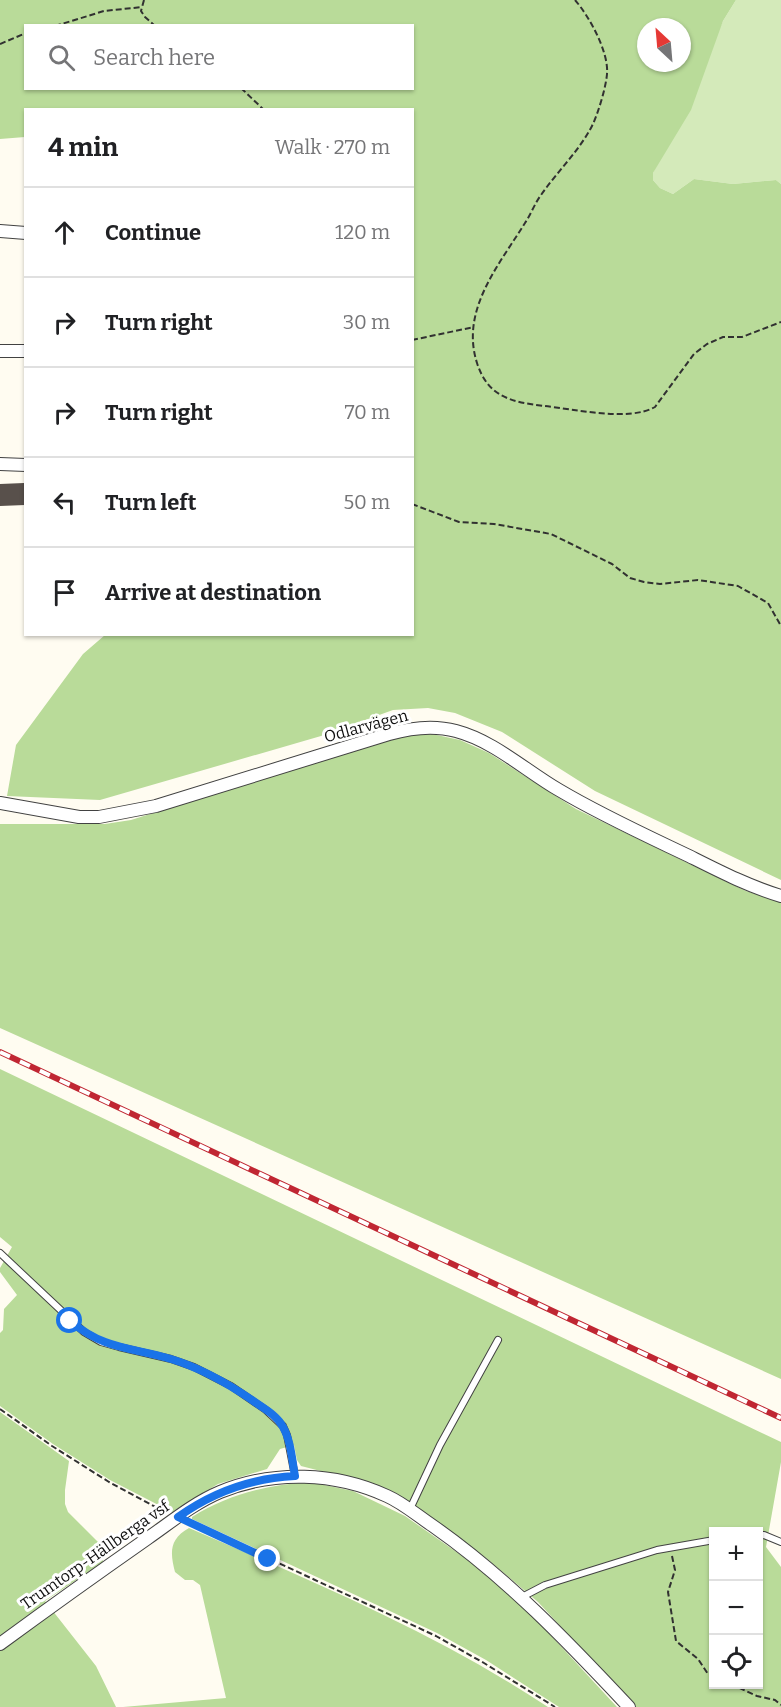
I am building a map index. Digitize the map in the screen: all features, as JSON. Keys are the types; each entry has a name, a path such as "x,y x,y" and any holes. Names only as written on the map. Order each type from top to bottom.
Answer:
{"street":[{"path":"0,231 24,233"},
{"path":"0,351 24,351"},
{"path":"0,464 24,465"},
{"name":"Odlarvägen","path":"0,803 43,812 99,817 156,806 397,732 438,728 456,731 481,741 553,787 628,828 742,882 781,896"},
{"name":"Trumtorp-Hällberga vsf","path":"0,1644 178,1517 218,1493 260,1480 295,1476 356,1484 389,1496 451,1539 522,1597 628,1707"}],"lane":[{"path":"0,1253 84,1332 101,1342 194,1367 231,1386 278,1419 287,1435 295,1476"},
{"path":"409,1510 440,1445 498,1340"},
{"path":"763,1535 781,1542"},
{"path":"522,1597 545,1585 657,1550 709,1541"}],"path":[{"path":"144,0 141,11 153,24"},
{"path":"575,0 592,25 607,64 607,75 593,125 540,196 481,294 474,327 474,352 481,375 490,388 501,397 536,405 630,414 647,411 655,407 694,354 707,344 723,337 742,337 781,322"},
{"path":"62,24 105,11 142,7"},
{"path":"0,44 24,34"},
{"path":"243,90 262,108"},
{"path":"414,340 474,327"},
{"path":"414,505 459,522 494,524 551,534 612,564 630,578 644,582 660,584 698,580 738,586 768,603 781,626"},
{"path":"0,1409 108,1482 178,1517 436,1636 555,1707"},
{"path":"671,1547 675,1570 668,1592 676,1641 698,1659 709,1674"},
{"path":"741,1689 756,1696 775,1700 781,1705"}],"green space":[{"path":"0,0 736,0 723,21 691,110 653,173 653,180 660,188 673,194 694,179 733,184 776,180 781,184 781,880 595,791 502,732 455,713 428,708 393,710 321,736 100,800 7,796 16,745 83,654 104,636 414,636 414,108 24,108 24,137 0,139"},
{"path":"736,0 781,0 781,184 776,180 733,184 694,179 673,194 660,188 653,180 653,173 723,21"},
{"path":"432,734 460,740 489,753 576,809 746,891 781,902 781,1379 0,1028 0,824 105,824 131,820 402,735"},
{"path":"0,1069 781,1442 781,1462 766,1547 781,1567 781,1707 635,1707 538,1602 486,1558 414,1507 360,1481 301,1466 297,1460 294,1445 280,1449 267,1469 218,1484 172,1512 110,1480 53,1444 0,1406 0,1333 3,1330 4,1309 17,1295 0,1272 0,1268 12,1247 0,1237"},
{"path":"0,1412 69,1461 65,1504 68,1512 100,1544 103,1562 45,1601 96,1666 116,1707 0,1707"},
{"path":"310,1482 353,1491 405,1516 478,1567 520,1602 617,1707 559,1707 486,1660 437,1633 192,1519 220,1502 249,1492"},
{"path":"189,1528 327,1588 418,1632 462,1655 548,1707 123,1707 226,1698 200,1585 193,1580 185,1580 175,1572 173,1565 174,1542 182,1532"}],"building":[{"path":"24,483 24,505 0,506 0,484"}],"railway":[{"path":"0,1052 781,1418"}],"route":[{"path":"70,1321 101,1342 194,1367 231,1386 278,1419 287,1435 295,1476 260,1480 218,1493 178,1517 268,1559"}]}
